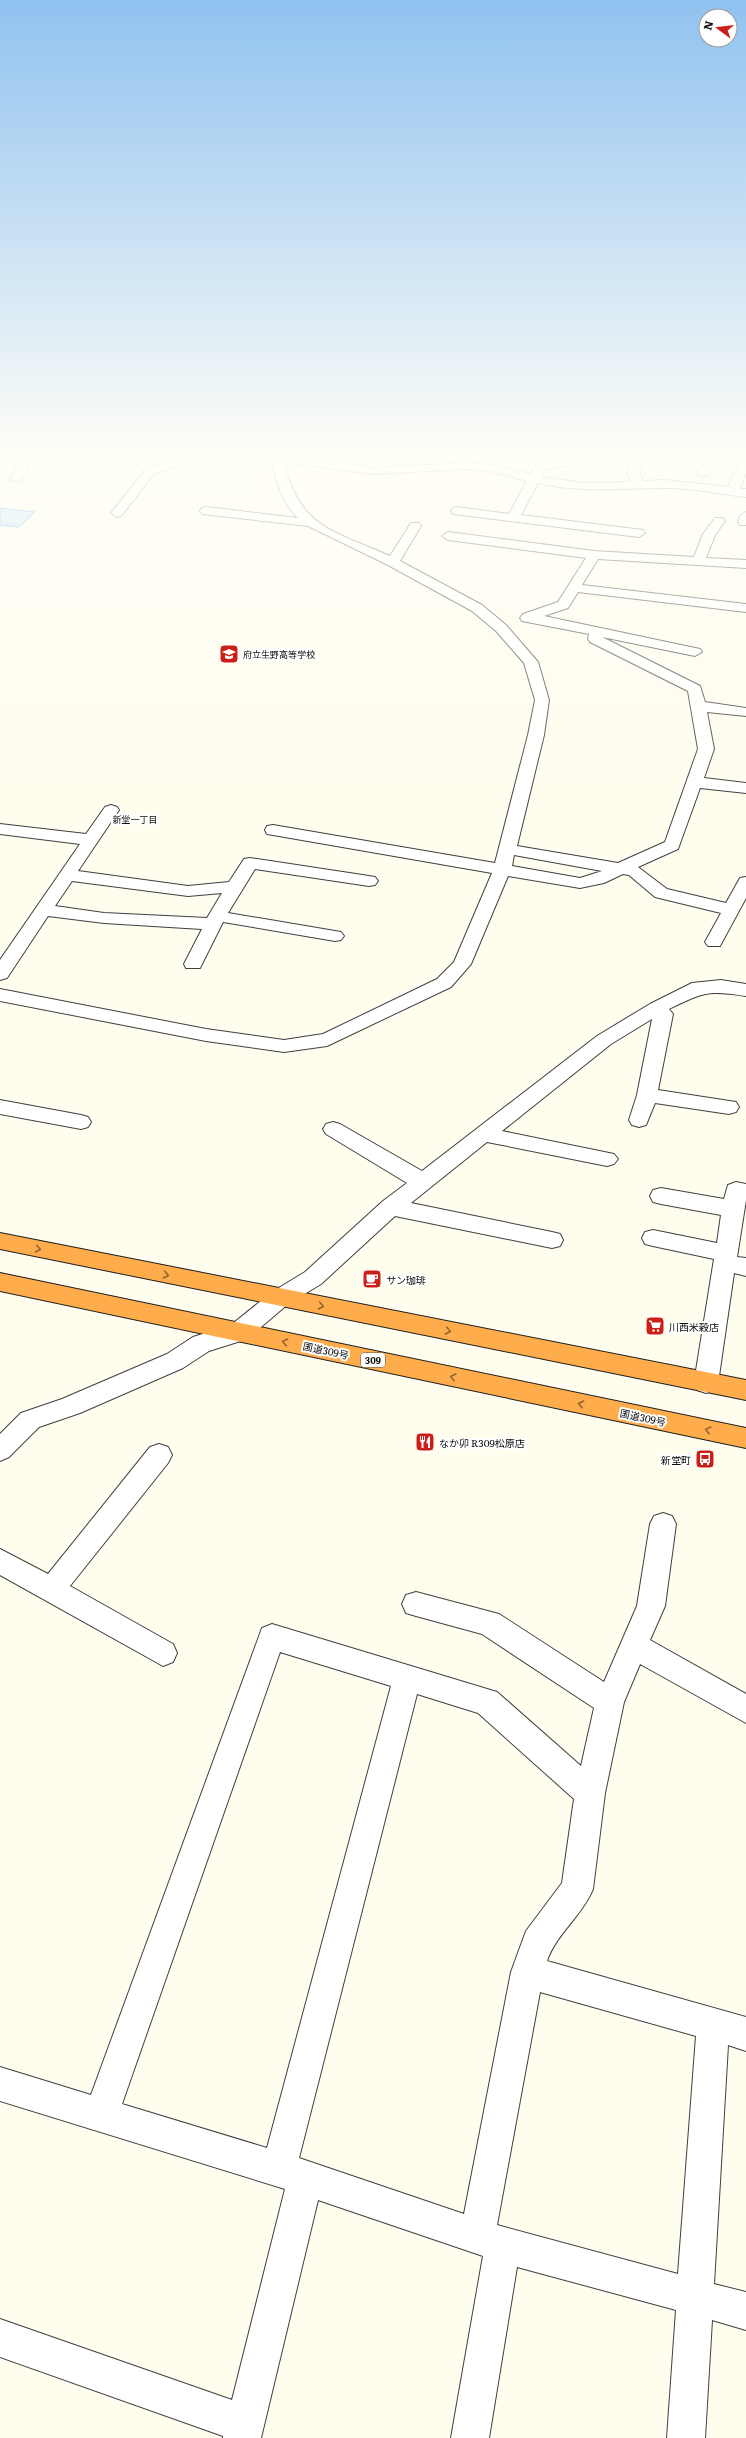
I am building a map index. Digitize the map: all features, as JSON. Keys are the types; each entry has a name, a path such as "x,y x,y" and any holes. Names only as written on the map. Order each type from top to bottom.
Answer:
{"highway":[{"path":"0,1241 746,1390"},
{"name":"国道309号","path":"0,1282 746,1438"}],"street":[{"path":"0,995 242,1041 284,1046 327,1040 444,983 462,964 502,870 536,735 542,700 531,662 501,628 477,608 407,570"},
{"path":"501,628 563,605 576,588 586,570"},
{"path":"576,588 746,608"},
{"path":"528,617 695,652"},
{"path":"273,830 580,882 598,879 672,845 706,749 695,689 595,639 598,632"},
{"path":"698,706 746,712"},
{"path":"694,782 746,788"},
{"path":"0,974 111,810"},
{"path":"0,829 91,840"},
{"path":"507,849 634,871 661,893 731,910"},
{"path":"193,964 215,920 250,863 369,882"},
{"path":"68,875 162,889 188,891 235,887"},
{"path":"714,942 746,882"},
{"path":"44,910 104,918 215,920 335,936"},
{"path":"0,1450 30,1420 71,1406 175,1361 201,1344 239,1332 280,1298 313,1278 391,1207 482,1134 604,1040 657,1008 699,987 721,986 746,990"},
{"path":"639,1120 647,1095 663,1014 657,1008"},
{"path":"647,1095 729,1107"},
{"path":"0,1107 81,1122"},
{"path":"333,1129 423,1182"},
{"path":"482,1134 607,1159"},
{"path":"661,1196 739,1201 732,1261 706,1383"},
{"path":"391,1207 552,1240"},
{"path":"653,1238 732,1261"},
{"path":"51,1590 159,1455"},
{"path":"470,2438 490,2241 527,1972 537,1942 577,1889 590,1793 610,1702 651,1606 663,1524"},
{"path":"0,1561 163,1653"},
{"path":"416,1604 489,1623 610,1702"},
{"path":"101,2114 272,1637 487,1702 590,1793"},
{"path":"634,1646 746,1709"},
{"path":"0,2338 244,2431 293,2174 407,1678"},
{"path":"527,1972 746,2034"},
{"path":"686,2438 713,2024"},
{"path":"0,2084 293,2174 490,2241 746,2311"}],"place":[{"name":"府立生野高等学校","path":"229,654"},
{"name":"サン珈琲","path":"372,1279"},
{"name":"川西米穀店","path":"655,1326"},
{"name":"なか卯 R309松原店","path":"425,1442"},
{"name":"新堂町","path":"705,1459"}],"district":[{"name":"新堂一丁目","path":"135,819"}]}
